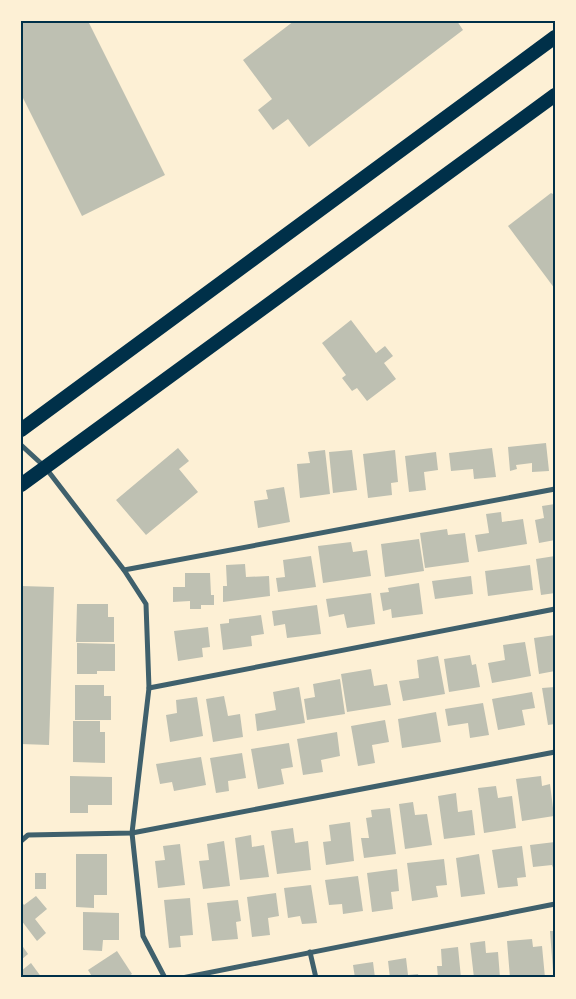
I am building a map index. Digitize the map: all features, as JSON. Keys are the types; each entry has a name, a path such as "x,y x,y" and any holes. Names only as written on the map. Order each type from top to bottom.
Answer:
{"highway":[{"path":"21,430 555,37"},
{"path":"21,485 555,95"}],"street":[{"path":"21,445 45,467 124,570 146,604 148,688 132,833 143,936 165,978"},
{"path":"124,570 555,490"},
{"path":"148,688 555,609"},
{"path":"21,841 28,835 132,833 555,752"},
{"path":"182,978 555,904"},
{"path":"310,952 316,978"}],"building":[{"path":"21,21 88,21 165,175 82,216 21,94"},
{"path":"294,21 457,21 463,30 309,147 288,119 273,130 258,110 272,99 243,60"},
{"path":"551,193 555,195 555,289 508,226"},
{"path":"351,320 376,353 385,346 393,356 384,363 396,379 367,401 357,388 352,391 342,378 346,375 322,343"},
{"path":"546,443 549,471 532,472 532,463 516,465 517,469 510,471 508,447"},
{"path":"178,448 189,461 179,469 198,492 146,535 116,500"},
{"path":"492,448 496,477 474,479 473,469 451,471 449,453"},
{"path":"325,450 330,494 300,498 297,464 310,463 308,452"},
{"path":"352,450 357,490 333,493 329,452"},
{"path":"395,450 398,482 391,483 392,495 368,498 363,454"},
{"path":"436,452 438,470 424,472 426,490 409,492 405,456"},
{"path":"284,487 290,522 258,528 254,501 268,499 266,490"},
{"path":"555,504 555,540 539,543 535,520 544,518 542,506"},
{"path":"501,512 502,522 523,519 527,544 478,552 475,535 489,533 486,514"},
{"path":"447,529 448,535 465,533 469,562 425,568 420,533"},
{"path":"419,539 424,571 385,577 381,544"},
{"path":"351,542 353,552 367,550 371,576 323,583 318,546"},
{"path":"311,556 316,587 278,592 276,578 285,577 283,560"},
{"path":"555,556 555,593 541,595 536,559"},
{"path":"245,564 246,577 269,576 270,596 223,602 223,586 227,586 226,565"},
{"path":"530,565 533,590 488,596 485,571"},
{"path":"185,573 210,573 211,595 214,595 214,605 201,605 201,609 190,609 190,601 173,602 173,587 185,587"},
{"path":"471,576 473,594 435,599 432,581"},
{"path":"419,583 423,614 392,618 391,609 383,611 380,593 389,592 388,588"},
{"path":"21,586 54,587 49,745 21,744"},
{"path":"371,593 375,624 347,628 344,614 329,617 326,599"},
{"path":"77,604 108,604 108,617 114,617 114,642 76,642"},
{"path":"317,605 321,634 287,638 285,624 274,626 272,611"},
{"path":"261,615 264,634 251,636 252,646 223,650 220,624 229,623 229,619"},
{"path":"208,627 210,647 202,648 203,657 178,661 174,631"},
{"path":"555,635 555,671 539,674 534,638"},
{"path":"525,642 531,676 492,683 488,663 505,660 503,645"},
{"path":"77,643 115,644 115,671 97,671 97,674 77,674"},
{"path":"470,655 472,665 476,664 480,687 449,692 444,659"},
{"path":"438,656 445,694 403,701 399,681 419,678 417,660"},
{"path":"371,669 374,686 387,684 391,705 347,712 341,674"},
{"path":"340,679 345,714 307,720 304,699 315,697 313,684"},
{"path":"75,685 104,685 104,696 111,696 111,720 75,720"},
{"path":"299,687 305,723 257,731 255,714 276,710 273,692"},
{"path":"555,687 555,724 548,725 542,688"},
{"path":"532,692 535,708 522,710 525,725 498,730 492,699"},
{"path":"224,696 228,716 240,714 243,737 213,742 206,699"},
{"path":"197,697 203,736 170,742 166,715 177,713 176,700"},
{"path":"483,703 489,735 470,738 468,723 448,726 445,709"},
{"path":"436,712 441,742 402,748 398,719"},
{"path":"385,720 389,742 372,745 375,763 358,766 351,726"},
{"path":"73,721 100,721 100,732 105,732 105,763 73,762"},
{"path":"337,732 340,756 321,760 323,772 303,775 297,739"},
{"path":"289,743 293,767 281,769 284,784 258,789 251,749"},
{"path":"242,753 246,778 228,781 229,791 216,793 210,758"},
{"path":"201,757 206,785 174,791 172,782 160,784 156,764"},
{"path":"70,776 112,777 112,805 88,805 88,813 70,813"},
{"path":"541,776 542,786 550,784 554,816 522,821 516,779"},
{"path":"496,786 498,798 512,796 516,828 484,833 478,788"},
{"path":"456,793 458,812 472,810 475,835 444,839 438,796"},
{"path":"413,802 415,815 427,814 432,845 405,849 399,804"},
{"path":"390,808 396,854 364,858 361,838 369,838 366,818 372,817 371,810"},
{"path":"350,822 354,861 326,865 323,842 331,841 329,825"},
{"path":"293,828 295,843 308,841 311,870 277,874 271,831"},
{"path":"251,835 252,847 264,845 269,877 240,880 235,838"},
{"path":"224,841 230,886 203,889 199,861 209,860 207,844"},
{"path":"555,842 555,873 552,865 533,867 530,845"},
{"path":"180,844 185,885 158,888 155,861 165,860 163,846"},
{"path":"522,846 526,877 517,878 518,886 498,888 492,850"},
{"path":"76,854 107,854 107,895 94,895 94,908 76,907"},
{"path":"479,854 485,894 461,897 456,858"},
{"path":"444,859 447,885 436,886 438,897 412,901 407,863"},
{"path":"397,869 399,891 391,892 393,909 372,912 367,873"},
{"path":"35,873 46,873 46,889 35,889"},
{"path":"358,876 363,911 343,914 342,904 329,905 325,880"},
{"path":"311,885 317,923 302,924 300,916 288,918 284,888"},
{"path":"276,893 279,916 268,918 270,935 252,937 247,897"},
{"path":"36,896 47,909 35,919 46,933 37,941 21,920 21,901 24,905"},
{"path":"190,898 193,935 180,936 181,947 169,948 164,900"},
{"path":"238,900 241,921 236,922 238,939 212,941 207,903"},
{"path":"83,912 119,913 119,940 103,940 102,951 83,950"},
{"path":"550,931 555,931 555,970 553,971"},
{"path":"532,939 533,947 542,946 545,978 510,978 507,941"},
{"path":"485,941 486,953 498,952 500,978 474,978 470,943"},
{"path":"21,944 28,954 21,960"},
{"path":"458,947 461,978 438,978 437,966 442,966 441,949"},
{"path":"117,951 132,974 126,978 93,978 88,970"},
{"path":"406,958 408,975 418,974 419,978 390,978 388,961"},
{"path":"373,962 375,978 355,978 353,965"},
{"path":"31,963 42,978 21,978 21,971"}]}
